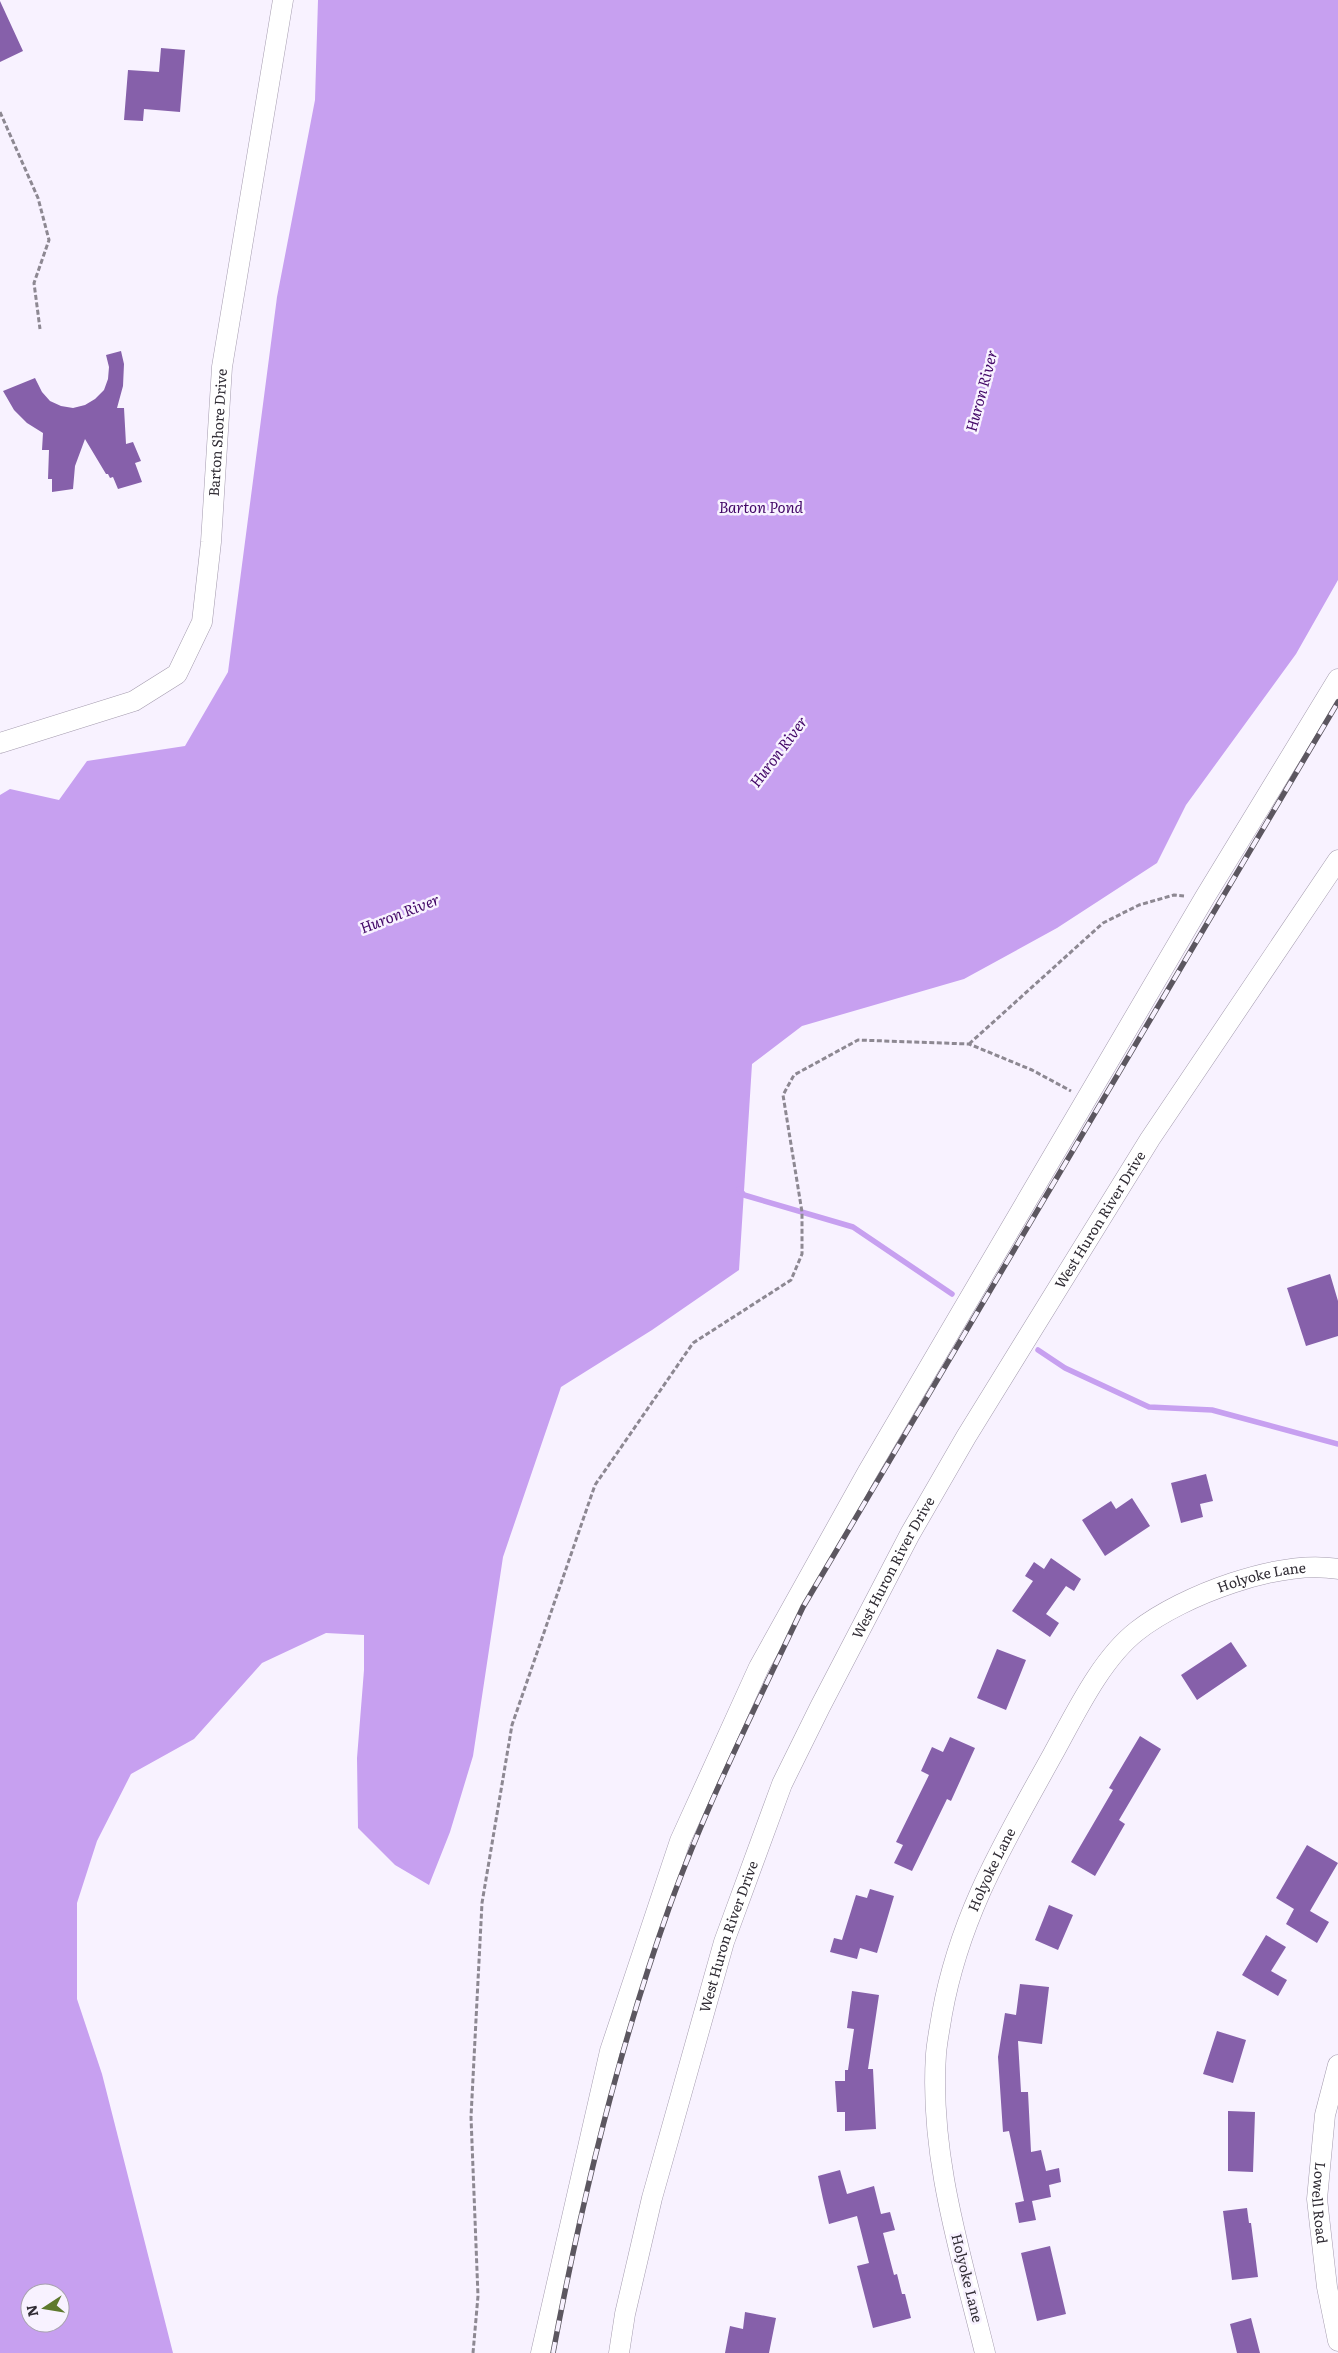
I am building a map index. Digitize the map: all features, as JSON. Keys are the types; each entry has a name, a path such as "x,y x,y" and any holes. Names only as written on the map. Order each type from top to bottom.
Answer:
{"street":[{"name":"Barton Shore Drive","path":"0,743 134,701 177,674 202,622 211,542 222,367 283,0"},
{"path":"541,2353 610,2051 680,1841 759,1667 867,1473 1086,1099 1338,679"},
{"name":"West Huron River Drive","path":"620,2353 625,2314 652,2198 724,1942 782,1784 910,1534 966,1437 1150,1140 1338,860"},
{"name":"Holyoke Lane","path":"985,2353 943,2181 936,2113 936,2052 939,2033 947,1986 970,1913 1015,1819 1091,1686 1135,1632 1170,1609 1206,1591 1296,1567 1338,1569"},
{"name":"Lowell Road","path":"1338,2065 1325,2115 1317,2199 1327,2287 1338,2341"}],"path":[{"path":"0,112 38,198 49,240 34,283 40,328"},
{"path":"969,1044 1103,923 1139,905 1174,895 1206,897"},
{"path":"473,2353 478,2296 471,2117 482,1903 512,1725 595,1485 693,1343 791,1280 802,1254 802,1212 783,1095 794,1075 858,1040 969,1044 1032,1070 1086,1099"}],"water":[{"name":"Barton Pond","path":"318,0 1338,0 1338,580 1296,654 1186,805 1157,863 1057,928 964,979 802,1026 752,1064 739,1270 652,1330 561,1387 503,1557 473,1756 450,1832 429,1885 395,1865 358,1828 357,1758 364,1670 364,1635 326,1633 262,1663 194,1739 131,1774 97,1841 77,1903 77,1999 102,2074 173,2353 0,2353 0,795 10,789 59,800 87,761 185,746 228,672 277,297 315,100"}],"building":[{"path":"0,1 23,51 0,62"},
{"path":"161,48 185,50 180,112 144,109 143,121 124,120 128,70 159,72"},
{"path":"121,351 124,364 123,386 117,408 124,408 126,444 133,442 141,461 135,463 142,482 118,489 113,477 110,478 106,474 85,439 75,466 73,489 52,492 52,479 48,479 49,450 42,450 43,433 27,423 14,410 3,391 35,378 42,392 50,401 61,406 73,408 85,405 104,390 108,379 109,367 106,355"},
{"path":"1330,1274 1338,1301 1338,1336 1306,1346 1287,1288"},
{"path":"1206,1474 1213,1501 1200,1504 1203,1517 1181,1523 1171,1483"},
{"path":"1132,1498 1150,1526 1105,1556 1082,1520 1111,1501 1116,1509"},
{"path":"1051,1558 1081,1579 1074,1591 1066,1586 1046,1614 1059,1623 1050,1637 1012,1611 1033,1581 1025,1576 1034,1562 1044,1569"},
{"path":"1231,1642 1247,1666 1197,1700 1181,1675"},
{"path":"997,1649 1026,1660 1006,1710 977,1698"},
{"path":"1140,1736 1161,1749 1119,1820 1125,1824 1095,1876 1071,1862 1113,1790 1109,1788"},
{"path":"950,1737 975,1748 951,1801 947,1799 912,1871 894,1863 903,1845 896,1842 929,1775 921,1771 932,1747 943,1752"},
{"path":"1307,1845 1338,1863 1310,1911 1329,1922 1317,1943 1286,1924 1294,1909 1276,1898"},
{"path":"870,1889 894,1896 877,1953 860,1948 857,1959 830,1952 834,1938 842,1940 856,1895 867,1898"},
{"path":"1049,1905 1073,1915 1058,1950 1035,1940"},
{"path":"1266,1935 1286,1947 1271,1971 1287,1980 1278,1996 1242,1975"},
{"path":"1020,1984 1049,1987 1042,2044 1018,2041 1021,2092 1028,2092 1031,2152 1041,2150 1046,2171 1059,2168 1061,2182 1049,2185 1051,2197 1032,2201 1036,2220 1019,2223 1015,2203 1024,2201 1009,2131 1003,2132 998,2057 1005,2013 1016,2015"},
{"path":"852,1991 879,1995 868,2069 873,2069 876,2129 845,2131 845,2112 837,2112 835,2081 845,2081 845,2070 848,2070 854,2029 847,2028"},
{"path":"1217,2031 1246,2040 1233,2083 1203,2074"},
{"path":"1228,2111 1255,2112 1253,2172 1228,2171"},
{"path":"840,2170 847,2194 874,2186 881,2214 890,2212 895,2230 883,2233 894,2275 897,2274 902,2294 905,2294 911,2318 873,2328 857,2266 869,2263 857,2216 829,2224 818,2176"},
{"path":"1247,2208 1249,2223 1251,2223 1258,2277 1232,2280 1223,2211"},
{"path":"1050,2246 1066,2314 1037,2321 1021,2253"},
{"path":"745,2312 776,2318 769,2353 725,2353 730,2326 743,2329"},
{"path":"1251,2318 1260,2353 1237,2353 1230,2324"}],"waterway":[{"path":"739,1189 744,1195 853,1227 952,1294"},
{"path":"1038,1350 1065,1368 1149,1407 1212,1410 1338,1444"}],"railway":[{"path":"553,2353 576,2240 602,2128 633,2017 669,1908 715,1794 803,1607 1338,702"}],"water label":[{"name":"Huron River","path":"982,391"},
{"name":"Huron River","path":"779,752"},
{"name":"Huron River","path":"400,914"}]}
